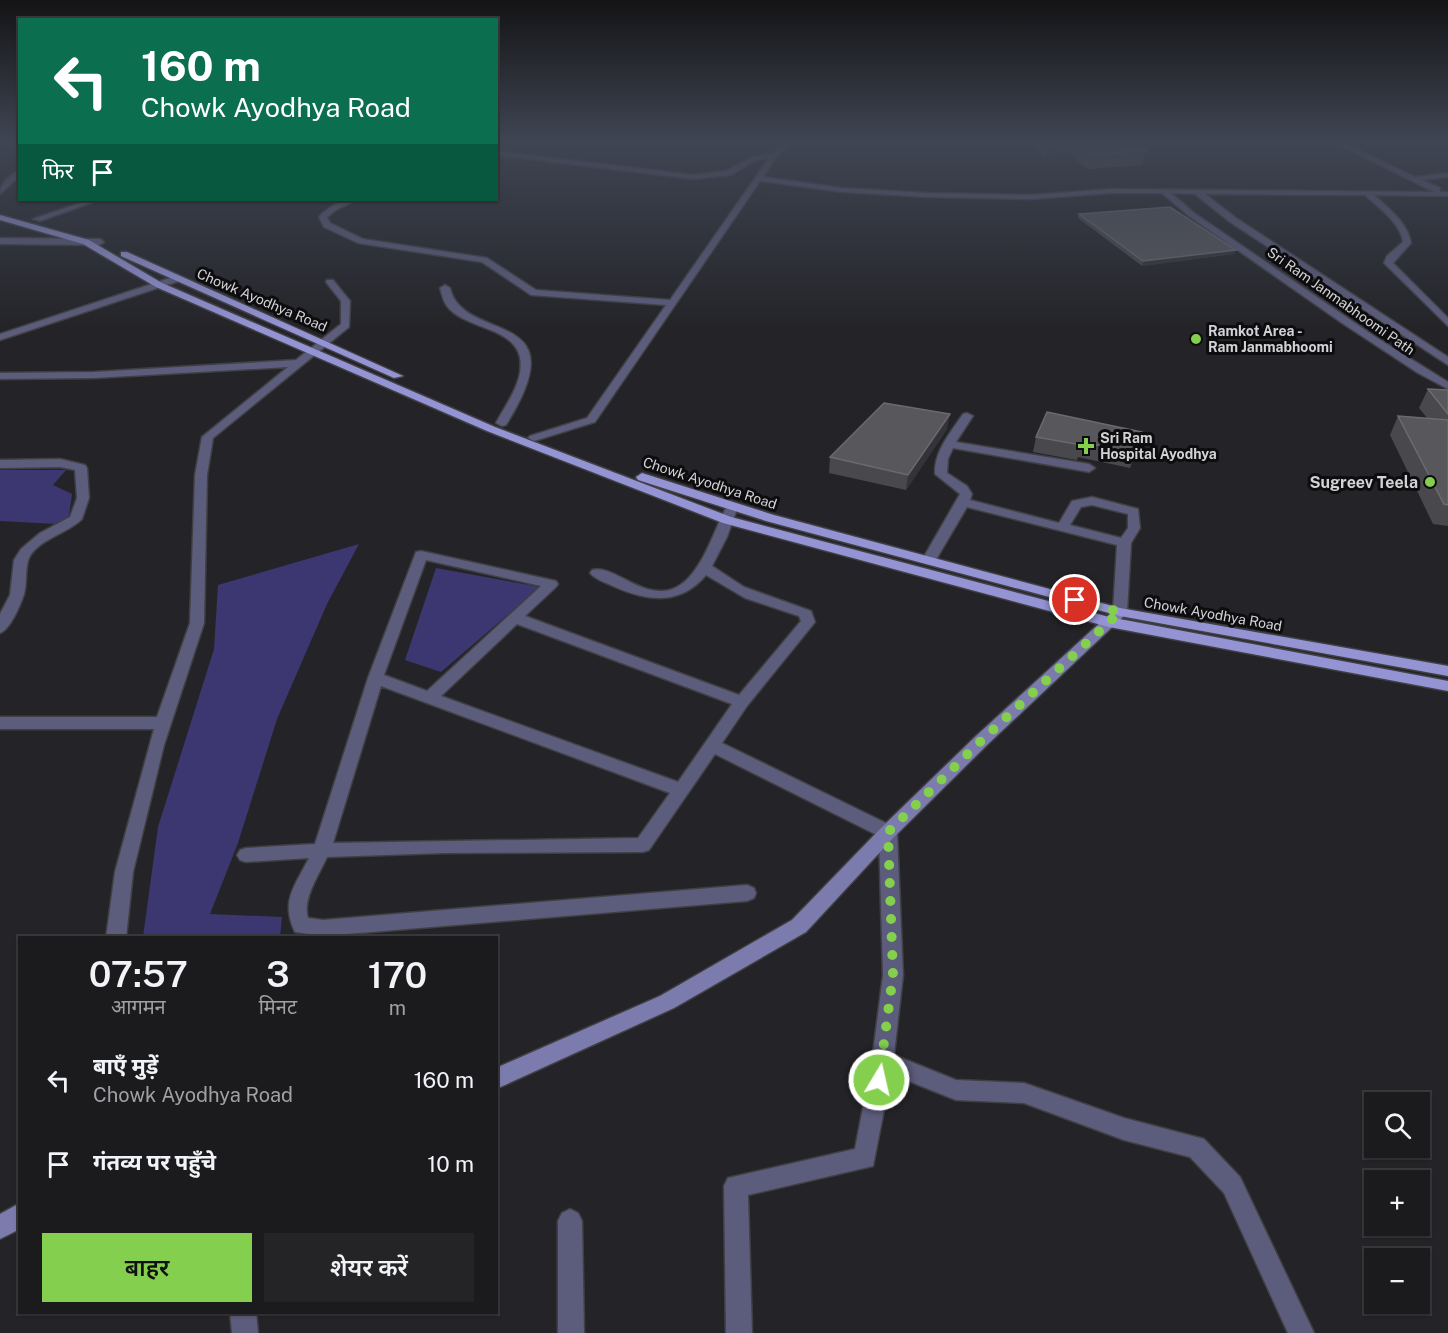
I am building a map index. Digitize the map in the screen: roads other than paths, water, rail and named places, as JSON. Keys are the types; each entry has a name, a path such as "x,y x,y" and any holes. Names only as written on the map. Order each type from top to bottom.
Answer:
{"main road":[{"name":"Chowk Ayodhya Road","path":"0,209 37,219 100,242 320,347 534,438 732,506 929,560 1115,617 1448,671"},
{"path":"0,217 86,242 159,285 320,347 491,429 727,520 1115,617 1448,686"}],"street":[{"path":"37,219 85,203"},
{"path":"345,203 326,212 323,217 324,221 327,225 361,241 484,260 534,293 670,303"},
{"path":"534,438 591,420 670,303 742,203"},
{"name":"Sri Ram Janmabhoomi Path","path":"1180,203 1383,347 1448,386"},
{"name":"Sri Ram Janmabhoomi Path","path":"1212,203 1233,220 1448,362"},
{"path":"1377,203 1403,229 1407,237 1407,243 1390,258 1388,263 1448,323"},
{"path":"0,241 100,242"},
{"path":"0,337 176,279"},
{"path":"116,936 124,872 163,723 197,623 201,475 208,437 346,325 348,303 344,295 330,282"},
{"path":"445,288 450,304 509,334 517,342 522,352 525,373 502,423"},
{"path":"0,376 94,375 301,363"},
{"path":"929,560 966,494 940,471 950,444 967,416"},
{"path":"950,444 1089,468"},
{"path":"0,464 60,464 81,468 83,498 76,519 45,536 26,552 21,560 17,595 0,628"},
{"path":"498,1078 668,1002 799,926 888,832 982,740 1115,617 1124,543 1134,528 1134,512 1092,501 1076,504 1063,527"},
{"path":"963,502 1124,543"},
{"path":"597,573 648,593 665,595 678,592 693,583 717,549 732,506"},
{"path":"429,698 551,585 421,555 376,678 322,849 298,900 297,915 302,926 323,928 747,893"},
{"path":"246,855 322,849 439,846 643,845 742,702 808,622 806,614 738,591 705,567"},
{"path":"515,618 742,702"},
{"path":"376,678 681,790"},
{"path":"0,723 163,723"},
{"path":"712,745 888,832"},
{"path":"739,1333 736,1186 865,1158 883,1061 893,975 888,832"},
{"path":"883,1061 956,1090 1024,1093 1124,1129 1196,1147 1232,1185 1301,1333"},
{"path":"0,1227 18,1216"},
{"path":"570,1221 571,1333"},
{"path":"243,1314 244,1333"}],"place":[{"name":"Ramkot Area - Ram Janmabhoomi","path":"1196,339"},
{"name":"Sri Ram Hospital Ayodhya","path":"1086,446"},
{"name":"Sugreev Teela","path":"1430,482"}]}
